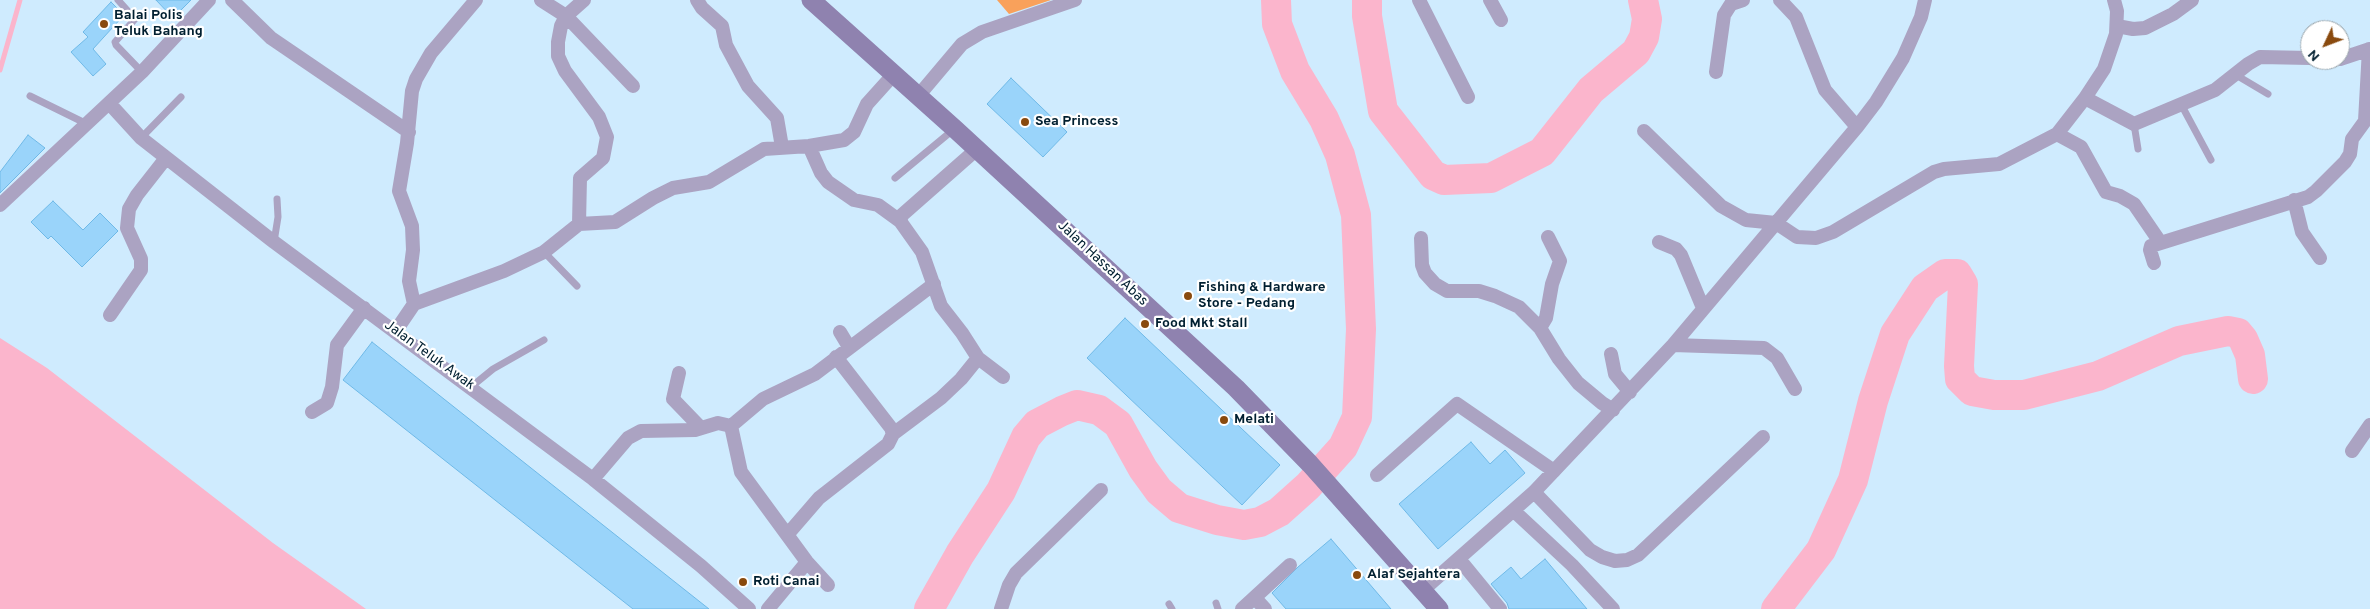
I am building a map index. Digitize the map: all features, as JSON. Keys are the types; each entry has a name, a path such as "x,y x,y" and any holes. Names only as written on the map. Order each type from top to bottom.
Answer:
{"main road":[{"name":"Jalan Hassan Abas","path":"815,1 1236,388 1310,464 1439,609"}],"street":[{"path":"0,205 142,72 209,0"},
{"path":"232,0 271,38 409,132"},
{"path":"414,304 409,281 413,250 412,226 399,191 409,132 412,91 416,79 431,53 476,0"},
{"path":"542,0 566,16 633,86"},
{"path":"579,224 580,178 603,158 607,137 599,117 561,63 558,42 561,26 566,16 584,0"},
{"path":"697,0 702,8 722,26 726,44 748,86 777,118 782,147"},
{"path":"918,95 962,44 982,32 1075,0"},
{"path":"1419,0 1468,96"},
{"path":"1490,0 1501,20"},
{"path":"1780,0 1796,17 1825,90 1857,128"},
{"path":"1423,590 1534,492 1614,410 1674,344 1857,128 1886,88 1903,58 1921,16 1925,0"},
{"path":"1644,131 1721,206 1746,220 1776,223 1797,237 1810,239 1824,236 1934,172 1944,169 1999,164 2057,134 2086,98 2104,69 2112,49 2117,26 2114,0"},
{"path":"2117,26 2133,29 2145,28 2168,18 2192,0"},
{"path":"1716,72 1724,15 1734,1"},
{"path":"2154,263 2150,248 2160,242 2308,196 2316,191 2348,158 2352,139 2366,118 2370,49 2350,56"},
{"path":"2086,98 2134,124 2182,106 2215,90 2260,57 2300,58"},
{"path":"395,332 414,304 504,271 544,252 579,224 615,222 652,198 673,188 709,182 759,152 782,147 809,146 844,140 858,126 867,104 894,74"},
{"name":"Jalan Teluk Awak","path":"109,103 141,138 166,158 274,242 593,479 701,566 748,609"},
{"path":"2057,134 2081,147 2106,192 2120,196 2134,204 2160,242"},
{"path":"809,146 821,173 828,182 854,200 878,206 900,221 922,252 941,306 978,358 1003,377"},
{"path":"900,221 902,215 977,149"},
{"path":"110,315 141,270 141,259 127,228 129,209 137,195 166,158"},
{"path":"2294,200 2302,232 2320,258"},
{"path":"1540,328 1546,318 1552,284 1560,261 1548,237"},
{"path":"1421,238 1422,265 1430,279 1442,289 1479,292 1510,301 1526,313 1540,328 1578,383 1602,403 1614,410"},
{"path":"1659,242 1676,249 1681,255 1703,308"},
{"path":"730,426 763,399 815,374 934,284"},
{"path":"312,412 327,403 332,387 335,350 364,308"},
{"path":"840,332 849,347"},
{"path":"1674,344 1764,348 1777,358 1795,389"},
{"path":"1611,354 1616,374 1630,392"},
{"path":"836,358 891,428 893,434"},
{"path":"787,535 819,498 888,444 893,434 941,398 961,380 978,358"},
{"path":"679,373 673,399 701,428"},
{"path":"1377,475 1457,404 1554,471"},
{"path":"593,479 621,446 634,434 641,431 701,428 718,423 730,426"},
{"path":"2352,452 2370,425"},
{"path":"730,426 741,472 807,562 828,585"},
{"path":"1534,492 1590,550 1614,561 1627,560 1638,555 1763,437"},
{"path":"1001,609 1009,585 1016,573 1101,490"},
{"path":"1514,511 1572,565 1613,609"},
{"path":"1459,559 1500,609"},
{"path":"768,609 807,562"},
{"path":"1242,609 1290,565"},
{"path":"1255,598 1265,609"}],"lane":[{"path":"118,0 135,19 116,42 116,45 142,72"},
{"path":"2236,75 2268,94"},
{"path":"30,96 87,124"},
{"path":"141,138 181,98"},
{"path":"2182,106 2211,160"},
{"path":"2134,124 2138,149"},
{"path":"895,178 955,128"},
{"path":"274,242 278,217 277,199"},
{"path":"544,252 577,286"},
{"path":"471,387 493,369 544,340"}],"shaded area":[{"path":"997,0 1051,0 1009,14"},
{"path":"0,338 47,368 273,543 366,609 0,609"}],"building":[{"path":"156,0 191,0 173,18"},
{"path":"111,2 124,15 93,49 106,64 93,76 71,52 88,37 83,32"},
{"path":"1011,78 1067,132 1043,157 987,104"},
{"path":"28,135 45,148 0,193 0,172"},
{"path":"53,201 83,230 100,213 118,231 82,267 51,236 48,239 31,222"},
{"path":"1125,318 1280,465 1242,505 1087,358"},
{"path":"372,342 709,609 633,609 343,380"},
{"path":"1471,442 1490,464 1505,450 1525,473 1438,549 1399,504"},
{"path":"1331,539 1391,609 1286,609 1272,593 1298,567"},
{"path":"1545,559 1587,609 1509,609 1507,603 1491,584 1511,567 1521,579"}],"waterway":[{"path":"0,70 20,0"},
{"path":"929,609 960,554 1001,491 1026,437 1037,424 1077,405 1099,410 1118,424 1143,469 1159,491 1179,508 1217,520 1244,525 1260,522 1279,512 1308,486 1343,447 1357,417 1361,329 1356,215 1340,155 1324,119 1295,71 1277,24 1276,0"},
{"path":"1367,0 1367,16 1383,111 1433,175 1444,180 1491,178 1542,152 1591,90 1636,52 1644,37 1647,19 1643,0"},
{"path":"1776,609 1821,550 1853,480 1873,401 1895,334 1925,288 1945,274 1957,274 1963,284 1960,379 1972,391 1994,395 2024,395 2098,376 2179,341 2228,331 2238,333 2243,339 2250,355 2253,379"}],"place":[{"name":"Balai Polis Teluk Bahang","path":"104,24"},
{"name":"Sea Princess","path":"1025,122"},
{"name":"Fishing & Hardware Store - Pedang","path":"1188,296"},
{"name":"Food Mkt Stall","path":"1145,324"},
{"name":"Melati","path":"1224,420"},
{"name":"Alaf Sejahtera","path":"1357,575"},
{"name":"Roti Canai","path":"743,582"}]}
